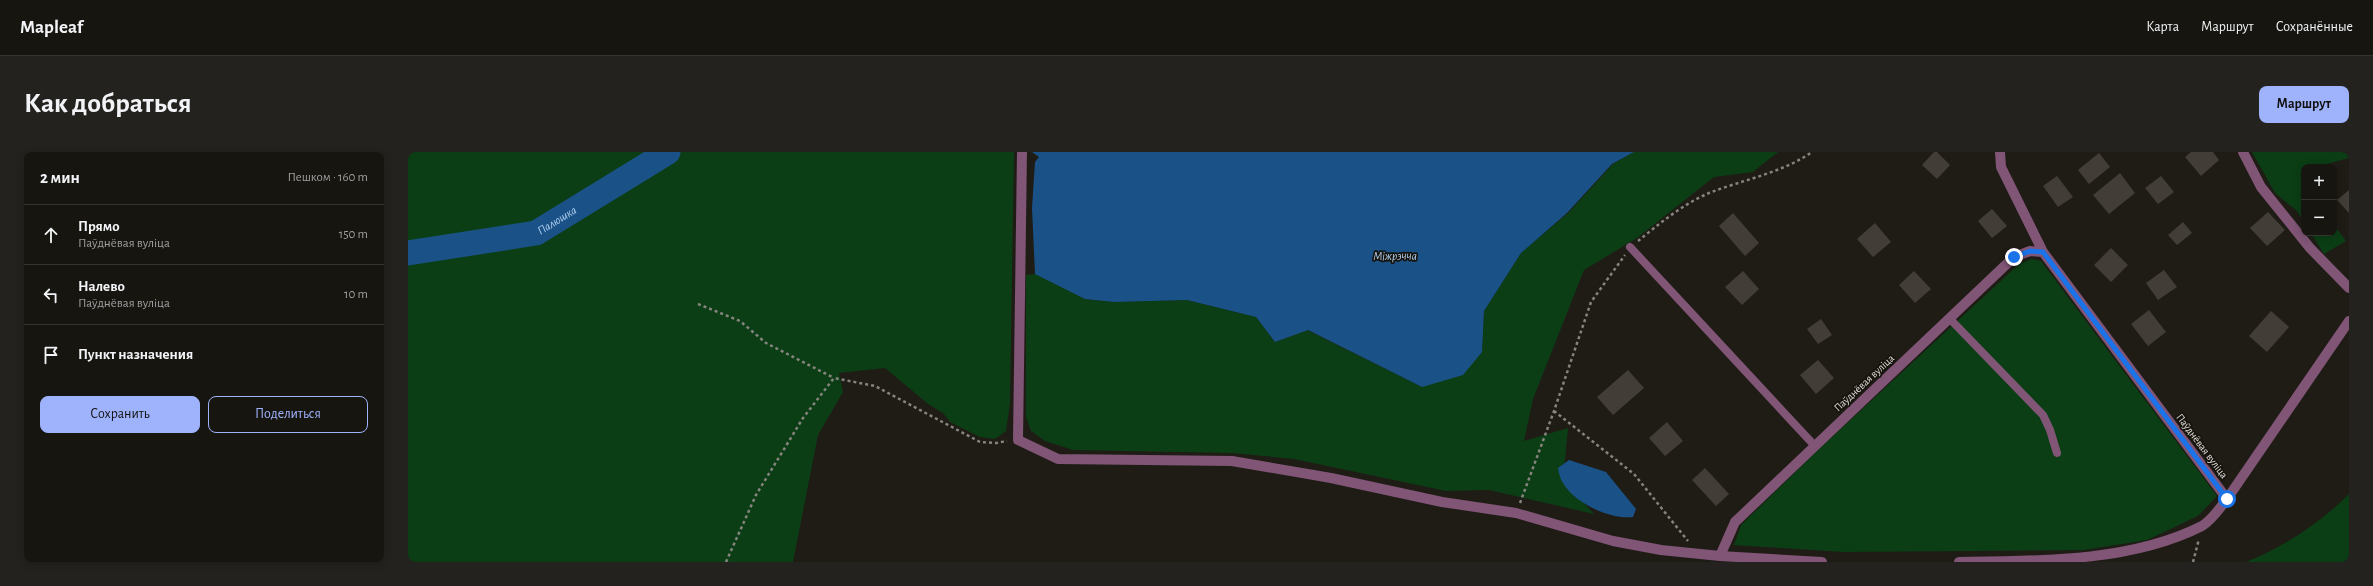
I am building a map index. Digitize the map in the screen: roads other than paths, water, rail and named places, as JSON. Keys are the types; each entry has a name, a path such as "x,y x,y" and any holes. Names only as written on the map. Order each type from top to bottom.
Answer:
{"street":[{"path":"1022,152 1018,440 1058,459 1232,461 1331,478 1442,502 1516,512 1613,541 1699,554 1822,562"},
{"name":"Паўднёвая вуліца","path":"2000,152 2001,167 2043,252 2227,499"},
{"path":"2243,152 2261,187 2310,248 2349,288"},
{"name":"Паўднёвая вуліца","path":"1720,556 1736,522 1814,445 1950,319 2014,257 2030,251 2043,252"},
{"path":"1959,562 2089,561 2148,551 2203,526 2227,499 2349,321"}],"lane":[{"path":"1630,247 1814,445"},
{"path":"1950,319 2043,415 2050,430 2057,453"}],"water":[{"name":"Міжрэчча","path":"1032,152 1634,152 1612,164 1567,213 1521,253 1484,311 1482,352 1463,375 1422,387 1308,330 1275,342 1256,317 1187,300 1114,302 1085,299 1035,274 1032,208 1035,162 1039,157"},
{"path":"1569,460 1606,472 1636,509 1633,517 1614,516 1604,513 1594,509 1575,497 1562,481 1558,468"}],"waterway":[{"name":"Палюшка","path":"408,253 536,233 668,152"}]}
